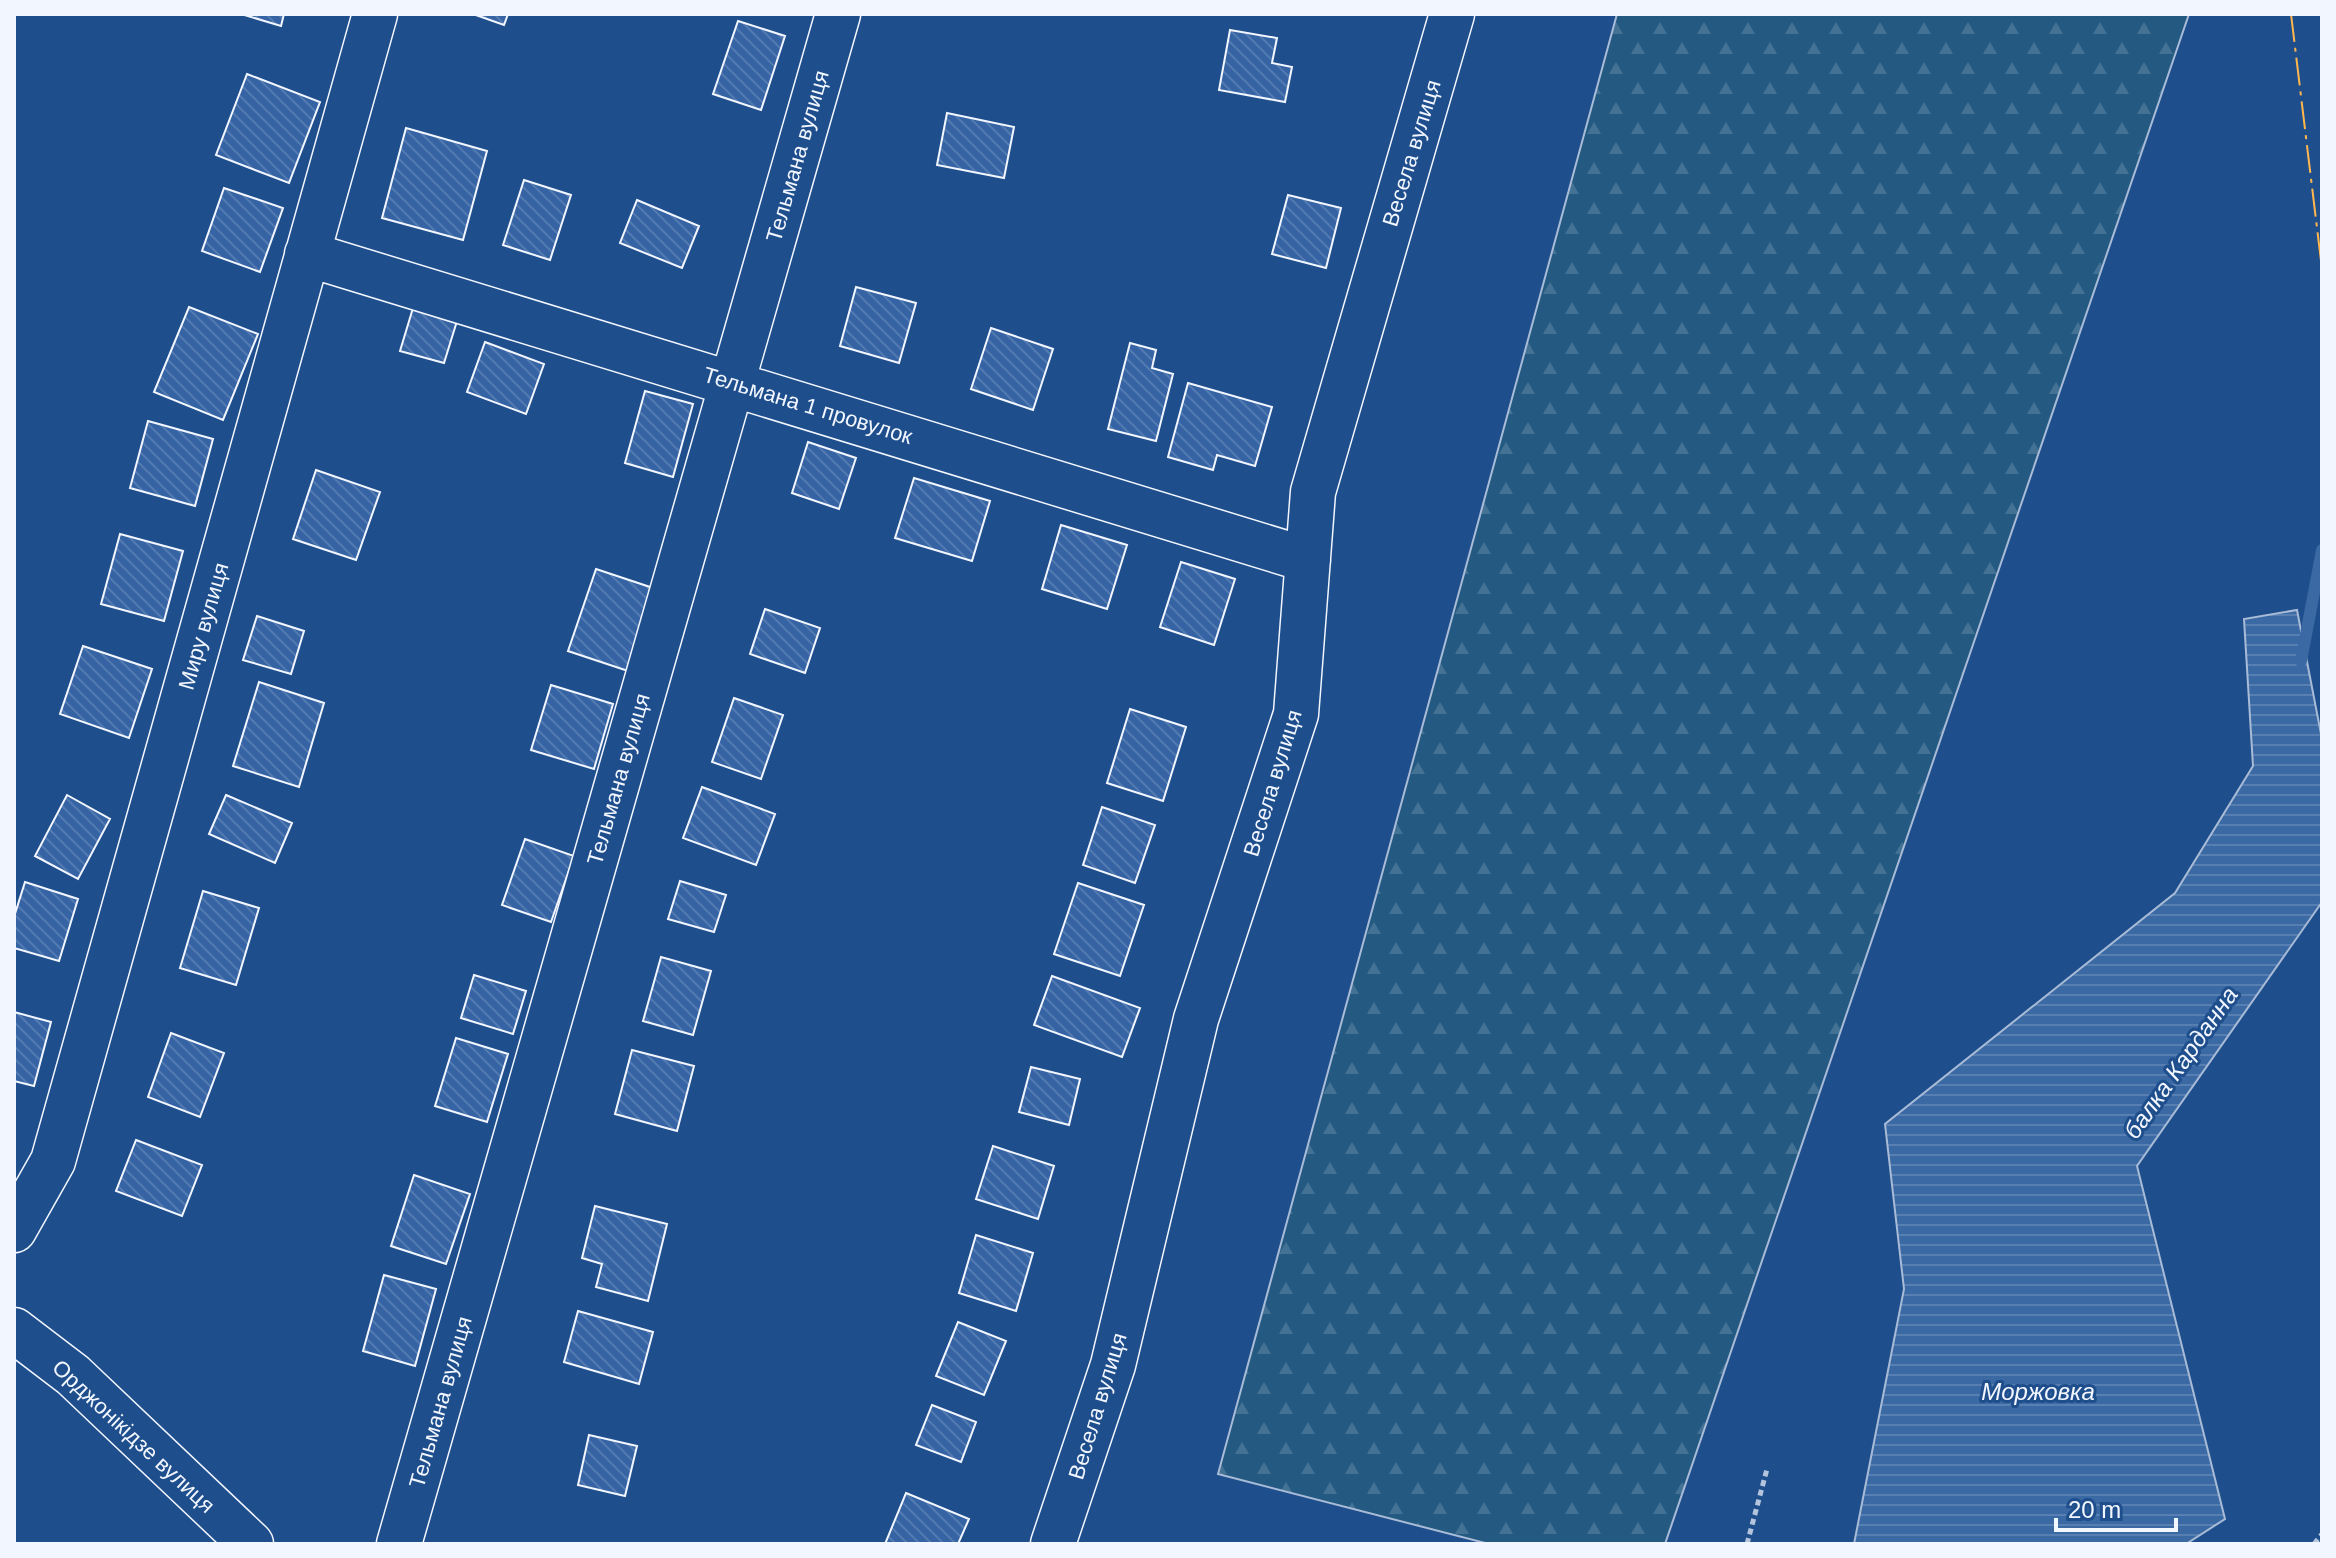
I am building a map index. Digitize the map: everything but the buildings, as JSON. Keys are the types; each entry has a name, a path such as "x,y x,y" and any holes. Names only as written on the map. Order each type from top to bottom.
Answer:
{"street":[{"name":"Миру вулиця","path":"14,1230 53,1161 375,14"},
{"name":"Тельмана вулиця","path":"399,1544 838,14"},
{"name":"Весела вулиця","path":"1053,1544 1113,1365 1196,1019 1296,714 1313,492 1452,14"},
{"name":"Тельмана 1 провулок","path":"307,254 732,381 1308,560"},
{"name":"Орджонікідзе вулиця","path":"14,1330 73,1375 251,1544"}],"path":[{"path":"1747,1544 1767,1469"},
{"path":"2314,1544 2322,1534"}],"green space":[{"path":"1617,14 2189,14 1665,1544 1489,1544 1218,1474"}],"water":[{"name":"Моржовка","path":"2297,610 2322,739 2322,902 2137,1166 2225,1519 2186,1544 1854,1544 1904,1289 1885,1124 2175,893 2253,766 2244,619"}],"waterway":[{"name":"балка Карданна","path":"2301,661 2322,550"}],"power":[{"path":"2291,14 2322,269"}]}
